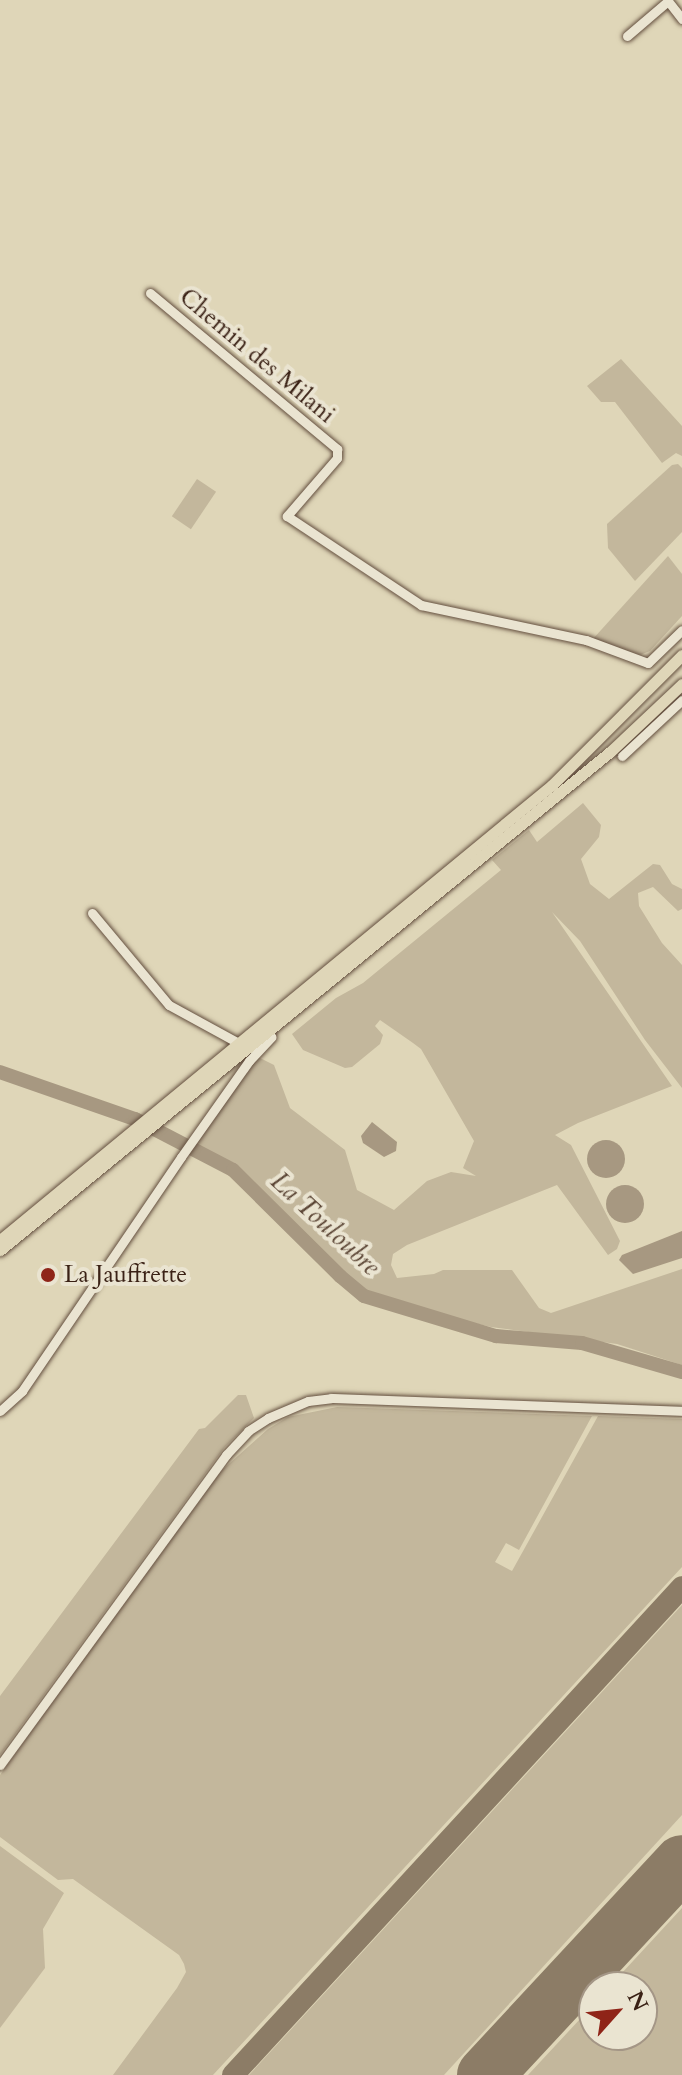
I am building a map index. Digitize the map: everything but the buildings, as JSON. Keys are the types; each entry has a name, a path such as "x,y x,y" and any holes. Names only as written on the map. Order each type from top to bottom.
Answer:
{"main road":[{"path":"0,1250 552,785 682,655"},
{"path":"263,1029 611,751 682,684"},
{"path":"0,1240 135,1135"}],"street":[{"path":"627,36 668,1 682,19"},
{"name":"Chemin des Milani","path":"150,293 337,449 337,458 287,516 421,605 586,640 648,663 682,630"},
{"path":"622,756 682,700"},
{"path":"92,913 169,1005 244,1045"},
{"path":"0,1411 22,1391 181,1157 249,1061 271,1037 263,1029"},
{"path":"0,1765 226,1455 248,1431 268,1418 308,1401 331,1398 682,1411"}],"shaded area":[{"path":"621,359 682,426 682,456 676,453 662,463 615,402 601,402 587,386"},
{"path":"678,464 682,468 682,532 635,581 608,548 607,524 672,465"},
{"path":"197,479 216,492 191,529 172,516"},
{"path":"668,556 682,574 682,616 650,651 640,655 592,640"},
{"path":"583,803 601,825 599,837 581,859 590,884 609,899 653,864 660,865 672,884 682,889 682,909 678,911 653,887 638,893 639,906 662,943 682,965 682,1088 645,1040 580,941 552,912 672,1086 555,1135 571,1145 620,1241 617,1249 608,1255 557,1185 407,1245 393,1254 391,1265 397,1278 443,1270 512,1270 539,1308 551,1313 682,1269 682,1365 617,1344 491,1327 420,1310 362,1289 300,1233 234,1163 195,1146 258,1057 274,1065 290,1108 345,1150 357,1190 394,1210 427,1181 451,1172 476,1176 463,1168 474,1141 421,1049 380,1020 375,1026 383,1035 380,1044 352,1067 345,1068 303,1050 292,1034 336,998 363,983 501,870 492,860 529,830 537,842"},
{"path":"372,1122 397,1142 396,1151 384,1157 363,1143 361,1136"},
{"path":"606,1140 619,1146 625,1159 619,1172 606,1178 593,1172 587,1159 593,1146"},
{"path":"625,1185 638,1191 644,1204 638,1217 625,1223 612,1217 606,1204 612,1191"},
{"path":"682,1231 682,1258 633,1274 619,1260 622,1255"},
{"path":"238,1395 246,1395 254,1418 224,1448 0,1755 0,1696 199,1429 205,1428"},
{"path":"337,1407 592,1416 519,1550 506,1543 495,1562 512,1571 598,1416 682,1419 682,1567 213,2075 113,2075 177,1988 186,1972 184,1964 179,1955 73,1879 58,1880 0,1837 0,1775 211,1480 268,1429 288,1417"},
{"path":"682,1605 682,1815 444,2075 249,2075"},
{"path":"0,1846 64,1893 43,1929 45,1968 0,2028"},
{"path":"682,1908 682,2075 528,2075 578,2021 578,2051 658,2051 658,1971 624,1971"}],"waterway":[{"name":"La Touloubre","path":"0,1072 135,1119 233,1170 364,1296 496,1336 582,1343 682,1372"}],"taxiway":[{"path":"233,2075 682,1587"}],"runway":[{"path":"485,2075 682,1863"}],"place":[{"name":"La Jauffrette","path":"48,1275"}]}
